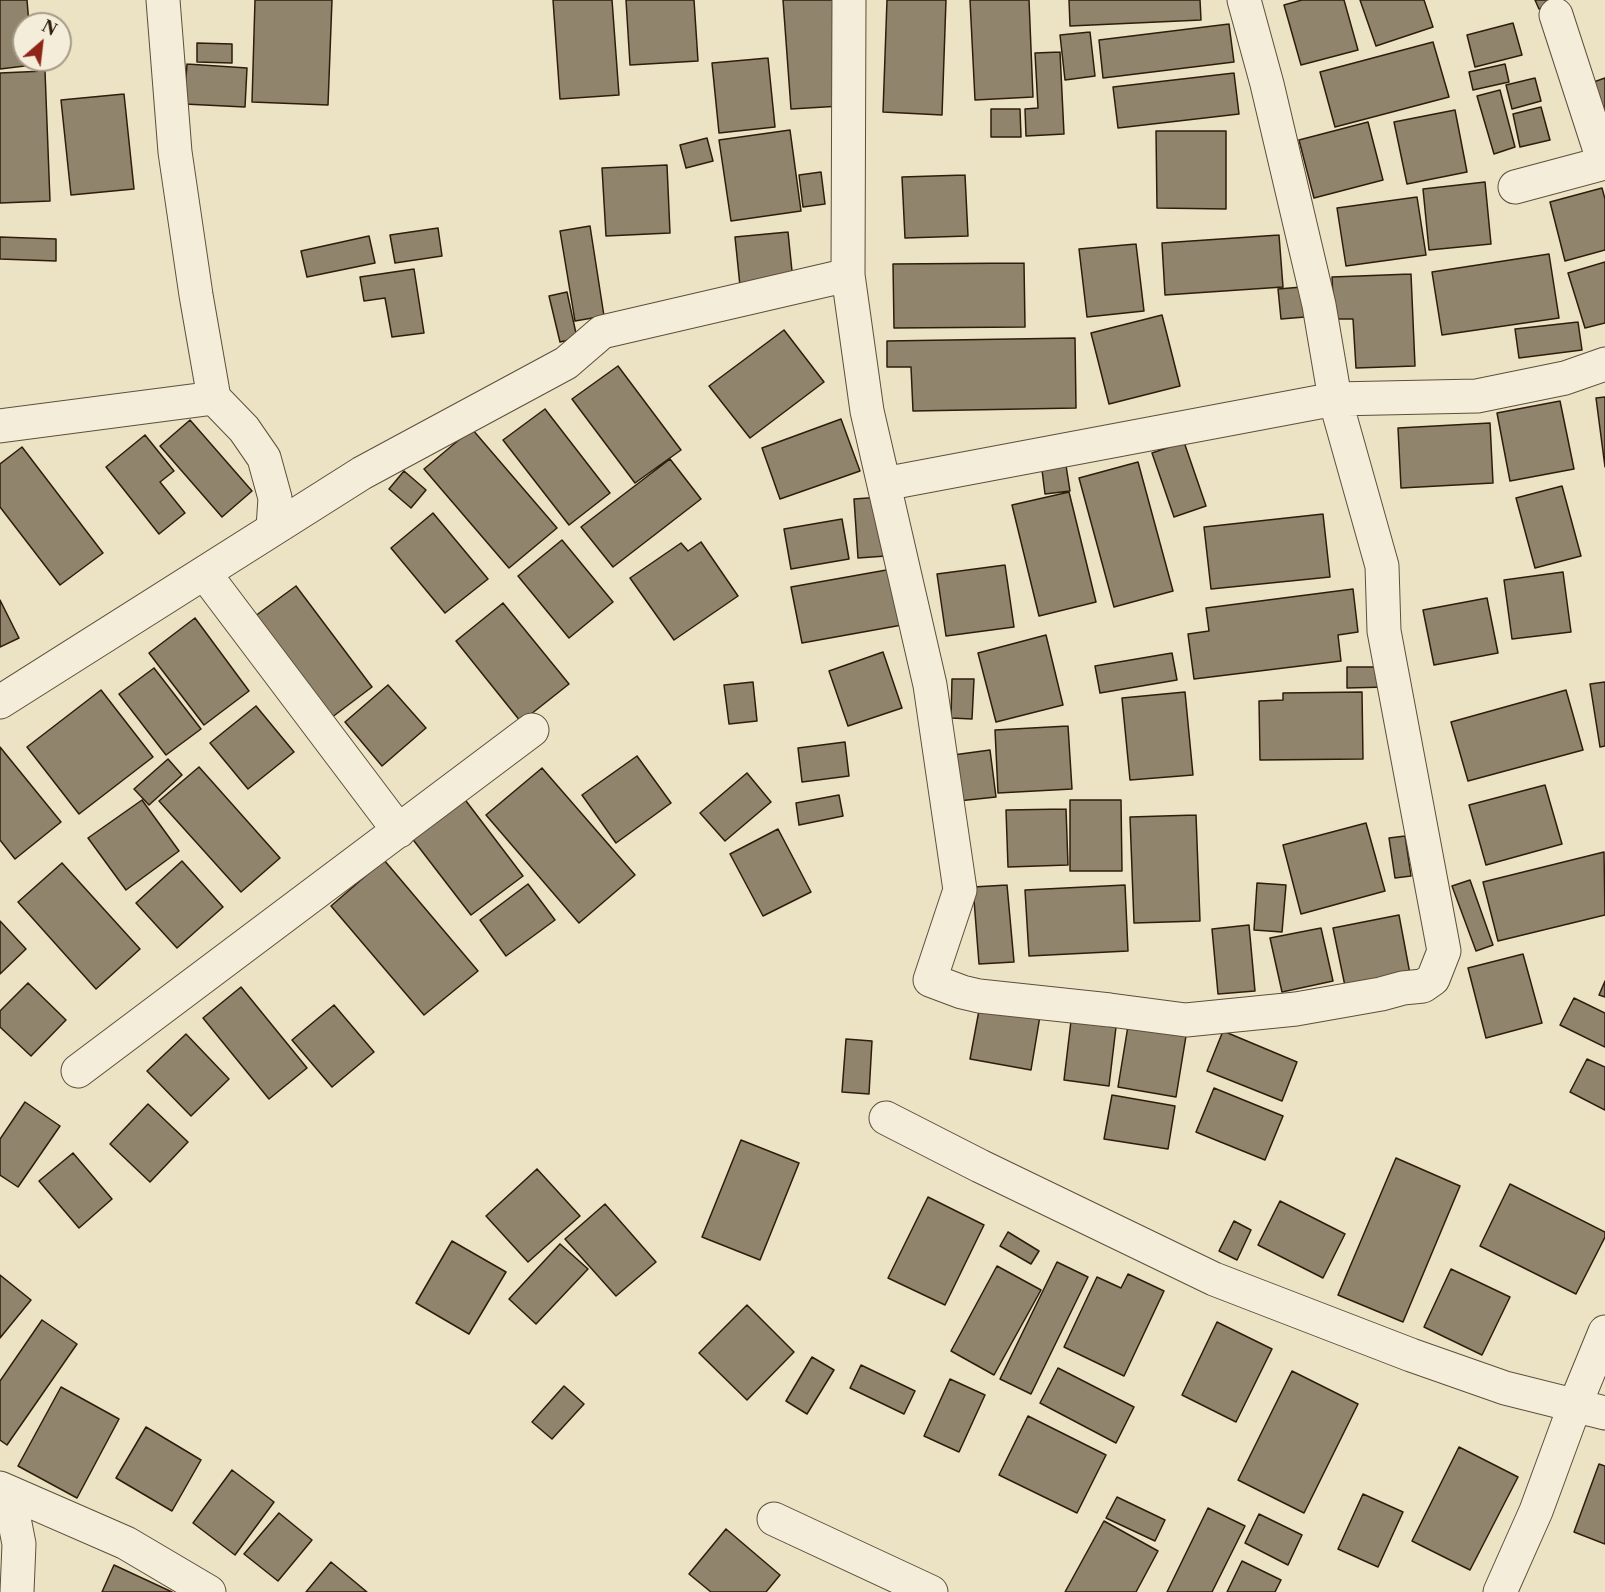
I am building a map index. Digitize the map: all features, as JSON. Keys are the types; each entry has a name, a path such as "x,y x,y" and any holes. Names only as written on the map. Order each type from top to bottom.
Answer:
{"street":[{"path":"163,0 175,152 214,398 244,429 264,458 275,498 273,528"},
{"path":"849,0 848,275 867,411 930,685 960,890 930,980 979,996 1186,1020 1296,1009 1423,986 1433,979 1444,951 1384,631 1382,566 1335,399 1319,305 1267,84 1244,0"},
{"path":"1515,187 1605,163 1556,15"},
{"path":"0,702 362,473 566,363 602,332 848,275"},
{"path":"884,484 1335,399 1477,396 1565,378 1605,364"},
{"path":"0,426 214,398"},
{"path":"205,574 399,831"},
{"path":"78,1071 532,730"},
{"path":"886,1118 1214,1279 1505,1388 1590,1409"},
{"path":"1500,1592 1536,1511 1590,1409 1605,1332"},
{"path":"5,1491 19,1544 17,1592"},
{"path":"5,1491 126,1543 209,1592"},
{"path":"774,1519 931,1592"}],"building":[{"path":"0,0 27,0 28,12 12,12 12,68 0,69"},
{"path":"255,0 332,0 328,105 252,102"},
{"path":"553,0 612,0 619,95 560,99"},
{"path":"626,0 694,0 698,61 630,65"},
{"path":"783,0 834,0 841,106 791,109"},
{"path":"887,0 946,0 942,115 883,112"},
{"path":"970,0 1029,0 1033,97 975,100"},
{"path":"1069,0 1200,0 1201,20 1070,26"},
{"path":"1302,0 1344,0 1358,50 1301,65 1284,5"},
{"path":"1360,0 1424,0 1433,27 1376,46"},
{"path":"1535,0 1563,0 1539,9"},
{"path":"1513,23 1522,55 1475,67 1467,35"},
{"path":"1229,24 1234,62 1103,78 1099,40"},
{"path":"1090,32 1095,76 1065,80 1060,35"},
{"path":"1433,42 1449,97 1335,127 1320,72"},
{"path":"197,43 232,44 232,63 197,62"},
{"path":"1060,52 1064,134 1026,136 1025,109 1038,108 1035,53"},
{"path":"768,58 775,127 719,133 712,63"},
{"path":"187,64 247,68 245,107 184,104"},
{"path":"1505,64 1509,82 1473,90 1469,72"},
{"path":"45,72 50,201 0,203 0,73"},
{"path":"1234,73 1239,114 1118,128 1113,87"},
{"path":"1535,78 1541,101 1512,109 1506,85"},
{"path":"1605,78 1605,135 1588,84"},
{"path":"1500,90 1515,147 1494,154 1477,96"},
{"path":"124,94 134,189 71,195 61,100"},
{"path":"1541,107 1550,140 1520,147 1513,114"},
{"path":"991,109 1020,109 1021,137 991,137"},
{"path":"1455,110 1467,172 1407,184 1394,122"},
{"path":"1368,122 1383,180 1314,198 1299,140"},
{"path":"790,130 801,211 731,221 719,140"},
{"path":"1156,131 1226,131 1226,209 1157,208"},
{"path":"707,138 713,161 686,168 680,145"},
{"path":"667,165 670,233 606,236 602,168"},
{"path":"821,172 825,204 803,207 799,175"},
{"path":"965,175 968,236 905,238 902,177"},
{"path":"1485,182 1491,244 1429,250 1423,189"},
{"path":"1602,188 1605,199 1605,250 1565,261 1550,202"},
{"path":"1417,197 1426,255 1346,266 1337,208"},
{"path":"590,226 604,316 575,321 560,231"},
{"path":"438,228 442,256 395,263 390,235"},
{"path":"788,232 793,281 740,286 735,237"},
{"path":"1279,235 1283,287 1165,295 1162,243"},
{"path":"369,236 375,263 307,277 301,251"},
{"path":"0,237 56,239 56,261 0,259"},
{"path":"1136,244 1144,311 1087,317 1079,249"},
{"path":"1549,254 1559,318 1442,335 1432,272"},
{"path":"1605,262 1605,323 1585,328 1568,273"},
{"path":"1024,263 1025,327 894,328 893,264"},
{"path":"414,269 424,333 392,337 385,298 364,301 360,277"},
{"path":"1411,274 1415,366 1356,368 1353,319 1334,319 1332,277"},
{"path":"1302,287 1305,317 1281,319 1278,289"},
{"path":"567,292 577,338 560,342 549,296"},
{"path":"1162,315 1180,386 1109,404 1091,333"},
{"path":"1578,322 1582,350 1519,358 1515,329"},
{"path":"784,330 824,382 750,438 709,386"},
{"path":"1075,338 1076,408 913,411 911,367 887,367 887,341"},
{"path":"618,366 681,450 635,483 572,399"},
{"path":"1605,397 1605,467 1596,398"},
{"path":"1560,401 1574,469 1510,481 1497,413"},
{"path":"545,409 610,493 569,525 503,440"},
{"path":"841,419 860,471 780,499 762,448"},
{"path":"190,420 252,491 222,517 160,446"},
{"path":"1490,423 1493,483 1401,488 1398,428"},
{"path":"472,429 557,528 509,568 424,469"},
{"path":"145,435 174,471 160,482 185,513 159,534 106,467"},
{"path":"1184,442 1206,506 1174,517 1152,453"},
{"path":"22,447 103,553 60,585 0,507 0,464"},
{"path":"670,459 701,499 613,567 581,527"},
{"path":"1065,459 1070,491 1045,494 1041,462"},
{"path":"1138,462 1173,591 1114,607 1079,478"},
{"path":"404,471 426,490 411,508 389,489"},
{"path":"1562,486 1581,556 1535,568 1516,498"},
{"path":"1069,492 1096,602 1039,616 1012,505"},
{"path":"882,497 886,556 858,558 854,499"},
{"path":"433,513 488,579 445,613 391,548"},
{"path":"1323,514 1330,577 1211,589 1204,527"},
{"path":"842,519 849,559 791,569 784,529"},
{"path":"562,540 613,602 569,638 518,576"},
{"path":"701,542 738,596 674,640 630,578 681,543 688,551"},
{"path":"1005,565 1014,627 946,636 937,574"},
{"path":"892,569 902,625 802,643 791,587"},
{"path":"1563,572 1571,632 1512,639 1504,580"},
{"path":"296,586 372,687 323,724 247,622"},
{"path":"1353,589 1358,632 1338,635 1341,661 1194,679 1188,634 1209,631 1206,608"},
{"path":"1487,598 1498,653 1434,665 1423,610"},
{"path":"0,600 19,638 0,647"},
{"path":"503,603 569,684 521,722 456,641"},
{"path":"195,618 249,691 204,725 149,653"},
{"path":"1046,635 1063,705 996,722 978,653"},
{"path":"883,652 902,708 848,726 829,671"},
{"path":"1172,653 1177,680 1100,693 1095,666"},
{"path":"1347,667 1386,667 1387,687 1347,688"},
{"path":"154,668 201,729 166,755 119,694"},
{"path":"952,679 974,679 972,719 951,718"},
{"path":"753,682 757,721 729,724 724,685"},
{"path":"1605,682 1605,746 1600,747 1590,684"},
{"path":"388,685 426,728 382,766 345,722"},
{"path":"101,690 153,757 79,814 27,747"},
{"path":"1566,690 1583,750 1468,781 1451,722"},
{"path":"1185,692 1193,775 1130,780 1122,698"},
{"path":"1362,692 1363,759 1260,760 1259,701 1283,700 1283,693"},
{"path":"256,706 294,752 248,789 210,743"},
{"path":"1068,726 1072,789 998,793 995,730"},
{"path":"845,742 849,776 802,782 798,748"},
{"path":"0,747 61,822 15,859 0,840"},
{"path":"990,750 996,797 958,801 953,755"},
{"path":"637,756 671,803 616,843 582,795"},
{"path":"168,759 182,775 149,805 134,789"},
{"path":"199,767 280,858 241,892 159,801"},
{"path":"542,768 635,875 579,923 486,815"},
{"path":"747,773 771,802 725,841 700,813"},
{"path":"1545,785 1562,844 1486,865 1469,805"},
{"path":"839,795 843,816 799,825 796,803"},
{"path":"463,797 523,876 471,915 411,837"},
{"path":"142,800 179,851 126,890 88,838"},
{"path":"1070,800 1121,800 1122,871 1070,871"},
{"path":"1066,809 1068,865 1008,867 1006,810"},
{"path":"1196,815 1200,921 1134,923 1130,817"},
{"path":"1366,823 1385,891 1301,914 1283,845"},
{"path":"778,829 811,892 763,916 730,854"},
{"path":"1405,836 1411,876 1395,878 1389,838"},
{"path":"1604,852 1605,915 1498,941 1483,882"},
{"path":"384,860 478,971 424,1015 331,906"},
{"path":"182,861 223,907 177,948 136,903"},
{"path":"62,863 140,949 96,989 18,902"},
{"path":"1470,880 1493,945 1476,951 1452,886"},
{"path":"1257,883 1286,885 1282,932 1254,930"},
{"path":"528,884 555,920 506,956 480,920"},
{"path":"1007,885 1014,962 979,964 973,887"},
{"path":"1125,885 1128,951 1029,956 1025,890"},
{"path":"1399,915 1410,974 1345,986 1333,928"},
{"path":"0,921 26,949 0,974"},
{"path":"1249,925 1255,991 1218,994 1212,929"},
{"path":"1321,928 1333,981 1282,992 1270,938"},
{"path":"1523,954 1542,1023 1486,1038 1468,968"},
{"path":"1605,981 1605,997 1599,995"},
{"path":"28,983 66,1020 31,1056 0,1027 0,1011"},
{"path":"241,987 307,1068 269,1099 203,1018"},
{"path":"1574,998 1605,1013 1605,1047 1560,1025"},
{"path":"334,1005 374,1052 332,1087 292,1040"},
{"path":"980,1005 1040,1016 1031,1070 970,1059"},
{"path":"1071,1021 1116,1027 1109,1086 1064,1080"},
{"path":"1128,1026 1186,1036 1176,1097 1118,1087"},
{"path":"1223,1031 1297,1062 1282,1101 1207,1071"},
{"path":"186,1034 229,1079 191,1116 147,1071"},
{"path":"846,1039 872,1041 869,1094 842,1092"},
{"path":"1587,1059 1605,1067 1605,1110 1570,1092"},
{"path":"1214,1088 1283,1116 1265,1160 1196,1132"},
{"path":"1112,1095 1175,1106 1168,1149 1104,1139"},
{"path":"25,1102 60,1126 18,1187 0,1175 0,1139"},
{"path":"148,1104 188,1142 150,1182 110,1144"},
{"path":"741,1140 799,1163 760,1260 702,1237"},
{"path":"73,1153 112,1199 79,1228 39,1181"},
{"path":"1396,1158 1460,1186 1403,1322 1338,1295"},
{"path":"537,1169 580,1216 528,1262 486,1216"},
{"path":"1510,1184 1605,1232 1605,1237 1576,1294 1480,1246"},
{"path":"928,1197 984,1225 945,1305 888,1278"},
{"path":"1280,1201 1345,1234 1323,1278 1258,1245"},
{"path":"605,1204 656,1262 616,1296 565,1239"},
{"path":"1234,1221 1251,1230 1237,1260 1219,1251"},
{"path":"1008,1232 1039,1251 1031,1264 1000,1246"},
{"path":"452,1241 506,1272 469,1334 416,1303"},
{"path":"560,1244 588,1269 536,1324 509,1299"},
{"path":"1057,1262 1088,1277 1031,1394 1000,1379"},
{"path":"997,1266 1041,1290 994,1375 951,1351"},
{"path":"1451,1269 1510,1297 1482,1355 1424,1327"},
{"path":"1128,1274 1164,1291 1124,1376 1064,1347 1097,1277 1121,1288"},
{"path":"0,1275 31,1300 0,1338"},
{"path":"747,1305 794,1352 747,1400 699,1353"},
{"path":"42,1320 77,1344 7,1445 0,1440 0,1381"},
{"path":"1217,1322 1272,1349 1236,1422 1182,1395"},
{"path":"812,1357 834,1370 807,1414 786,1401"},
{"path":"861,1365 915,1391 904,1414 850,1388"},
{"path":"1058,1368 1134,1407 1116,1443 1040,1403"},
{"path":"1292,1371 1358,1404 1304,1513 1238,1480"},
{"path":"950,1379 985,1395 959,1452 924,1436"},
{"path":"564,1386 584,1404 552,1439 532,1422"},
{"path":"61,1387 119,1419 77,1498 18,1466"},
{"path":"1028,1416 1106,1455 1077,1513 999,1475"},
{"path":"146,1427 201,1460 172,1511 116,1478"},
{"path":"1459,1447 1518,1477 1470,1570 1412,1541"},
{"path":"1599,1464 1605,1466 1605,1544 1574,1532"},
{"path":"232,1470 274,1502 235,1555 193,1523"},
{"path":"1363,1494 1403,1512 1378,1567 1338,1549"},
{"path":"1117,1497 1165,1520 1155,1541 1106,1518"},
{"path":"1208,1508 1245,1526 1212,1592 1167,1592"},
{"path":"279,1513 312,1540 278,1581 244,1554"},
{"path":"1259,1514 1302,1535 1288,1565 1245,1543"},
{"path":"1104,1521 1158,1551 1136,1592 1065,1592"},
{"path":"726,1529 780,1575 766,1592 711,1592 689,1574"},
{"path":"1242,1561 1281,1580 1275,1592 1227,1592"},
{"path":"331,1562 367,1592 306,1592"},
{"path":"114,1565 172,1592 102,1592"}]}
